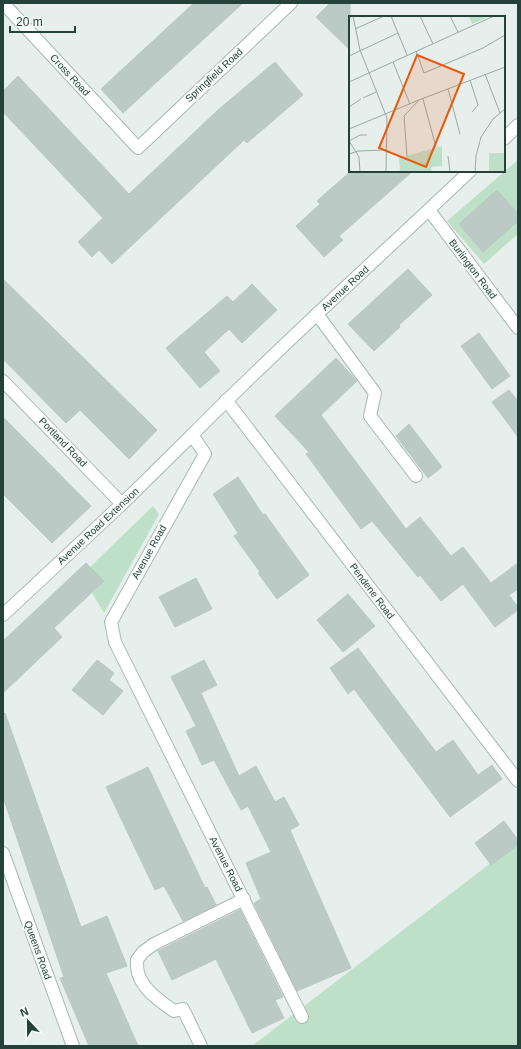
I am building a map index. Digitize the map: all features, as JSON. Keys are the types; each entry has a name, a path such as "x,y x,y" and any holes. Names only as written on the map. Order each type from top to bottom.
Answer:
{"street":[{"name":"Cross Road","path":"3,3 138,148"},
{"name":"Springfield Road","path":"138,148 291,3"},
{"path":"505,138 518,125"},
{"name":"Avenue Road","path":"302,1017 115,642 111,622 205,454 192,435 226,400 469,172"},
{"name":"Burlington Road","path":"429,210 518,328"},
{"path":"317,314 375,393 370,416 416,476"},
{"name":"Portland Road","path":"3,380 122,504"},
{"name":"Pendene Road","path":"226,400 518,781"},
{"name":"Avenue Road Extension","path":"3,615 122,504 192,435"},
{"name":"Queens Road","path":"3,853 72,1046"},
{"path":"201,1046 184,1009 174,1011 161,1002 142,982 138,972 137,960 143,952 154,944 244,899"}],"green space":[{"path":"518,160 518,234 484,264 447,221"},
{"path":"153,506 159,514 104,613 92,593 104,581 90,567"},
{"path":"518,842 518,1046 252,1046"}],"building":[{"path":"194,3 243,3 123,113 101,89"},
{"path":"330,3 350,3 349,49 316,17"},
{"path":"275,62 303,95 247,143 244,140 112,264 99,250 92,257 78,242 103,218 3,112 3,91 18,76 129,194 218,110"},
{"path":"350,172 412,172 339,236 343,240 324,257 296,226 320,204 317,201"},
{"path":"497,190 518,214 518,221 483,252 459,224"},
{"path":"408,269 432,295 399,325 400,327 374,351 348,324"},
{"path":"3,279 157,430 129,459 80,410 66,423 3,359"},
{"path":"252,284 277,310 242,343 229,329 204,352 220,371 200,388 166,348 227,296 233,302"},
{"path":"479,333 510,376 492,389 461,346"},
{"path":"336,358 357,381 321,415 406,529 420,517 451,556 463,547 491,583 518,563 518,589 509,595 518,607 518,610 495,627 463,584 441,601 420,575 418,577 372,521 361,529 306,454 309,452 275,416"},
{"path":"509,390 518,401 518,437 492,402"},
{"path":"3,417 91,506 52,543 3,494"},
{"path":"409,424 442,467 428,478 396,436"},
{"path":"238,477 263,515 265,514 309,575 277,599 234,536 238,533 213,494"},
{"path":"86,563 104,581 54,628 62,637 3,693 3,641"},
{"path":"196,578 212,609 175,627 159,597"},
{"path":"348,594 375,626 343,652 317,620"},
{"path":"358,648 436,752 453,740 478,775 492,765 502,779 450,817 354,689 348,694 330,668"},
{"path":"97,660 114,673 109,680 123,691 103,715 72,690"},
{"path":"204,660 217,685 201,693 239,776 256,766 275,802 284,797 299,825 290,830 351,968 297,991 254,903 261,899 246,863 271,852 248,806 241,810 214,760 202,765 186,731 196,726 171,677"},
{"path":"5,713 81,927 107,916 127,966 106,973 138,1046 89,1046 60,978 64,977 3,797 3,714"},
{"path":"148,767 205,888 207,887 216,905 183,921 164,886 155,890 106,787"},
{"path":"504,821 518,840 518,845 491,865 475,843"},
{"path":"240,910 283,997 275,1000 284,1018 252,1033 216,959 172,980 158,951"}]}
